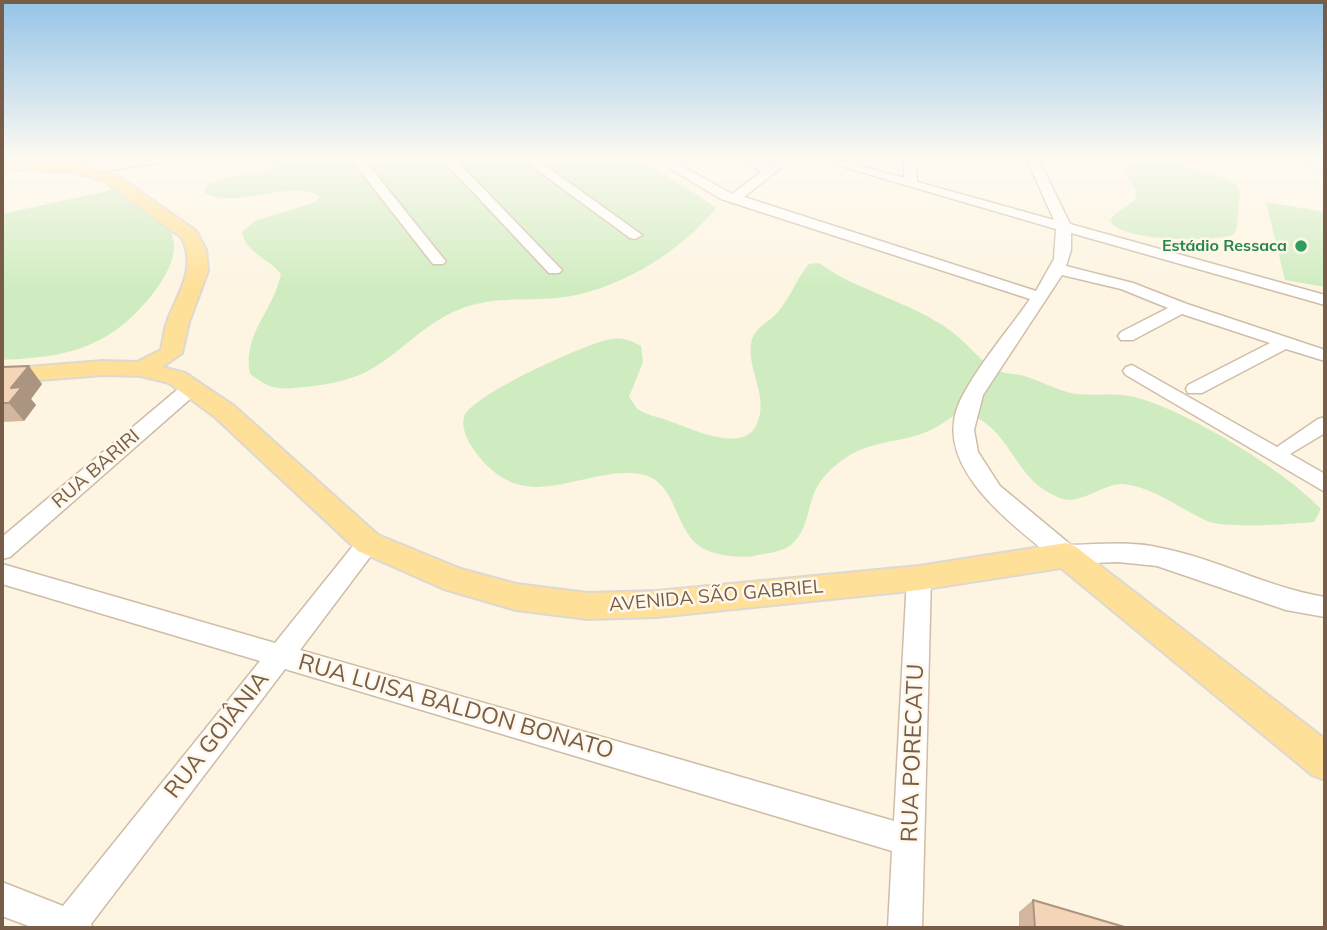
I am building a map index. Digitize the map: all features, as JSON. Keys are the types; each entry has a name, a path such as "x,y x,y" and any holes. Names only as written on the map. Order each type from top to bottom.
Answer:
{"main road":[{"path":"143,201 190,235 197,250 198,271 178,322 145,358"},
{"path":"178,322 180,373"},
{"name":"AVENIDA SÃO GABRIEL","path":"2,376 103,368 145,358 180,373 369,543 455,580 516,597 587,606 657,604 919,578 1066,555"},
{"path":"1066,555 1325,762"}],"street":[{"path":"391,201 439,261"},
{"path":"488,201 554,270"},
{"path":"588,201 635,235"},
{"path":"749,201 1039,298"},
{"path":"970,201 1325,300"},
{"path":"1052,201 1064,229 1065,243 1057,269 968,404 962,430 967,452 978,475 1002,502 1066,555"},
{"path":"1057,269 1128,286 1181,308 1325,356"},
{"path":"1127,336 1181,308"},
{"path":"1195,389 1284,344"},
{"path":"1132,371 1325,484"},
{"name":"RUA BARIRI","path":"2,550 180,373"},
{"path":"1287,448 1325,424"},
{"name":"RUA GOIÂNIA","path":"71,927 279,655 369,543"},
{"name":"AVENIDA SÃO GABRIEL","path":"1066,555 1112,553 1168,558 1270,593 1325,607"},
{"name":"RUA LUISA BALDON BONATO","path":"2,574 910,841"},
{"name":"RUA PORECATU","path":"905,928 919,578"},
{"path":"2,899 71,927"}],"green space":[{"path":"60,201 152,201 169,227 174,245 173,257 152,295 110,334 71,351 2,360 2,214"},
{"path":"706,201 716,208 701,225 665,255 624,279 602,288 558,298 495,301 470,306 445,316 378,365 351,378 296,388 270,386 250,374 250,347 281,274 248,246 242,232 255,221 316,202"},
{"path":"1133,201 1239,201 1237,227 1233,235 1206,239 1148,237 1131,233 1118,228 1110,221"},
{"name":"Estádio Ressaca","path":"1266,202 1325,212 1325,287 1285,280"},
{"path":"819,263 851,282 935,321 958,336 982,360 1005,373 1028,377 1069,393 1130,396 1151,402 1203,426 1258,459 1321,509 1314,522 1228,525 1207,521 1157,494 1124,484 1065,500 1034,482 1001,438 983,421 959,412 929,431 855,452 837,464 819,484 802,530 788,547 753,556 732,556 711,552 695,543 662,486 653,478 621,473 546,487 528,486 510,482 493,471 477,454 468,439 463,424 471,407 531,371 611,339 627,340 641,346 643,362 629,397 639,410 716,437 741,438 750,433 757,424 760,413 761,402 751,360 752,339 756,331 782,307 809,264"}],"building":[{"path":"29,366 11,388 22,387 9,403 2,403 2,367"},
{"path":"1033,900 1128,928 1035,928"}],"place":[{"name":"Estádio Ressaca","path":"1301,246"}]}
